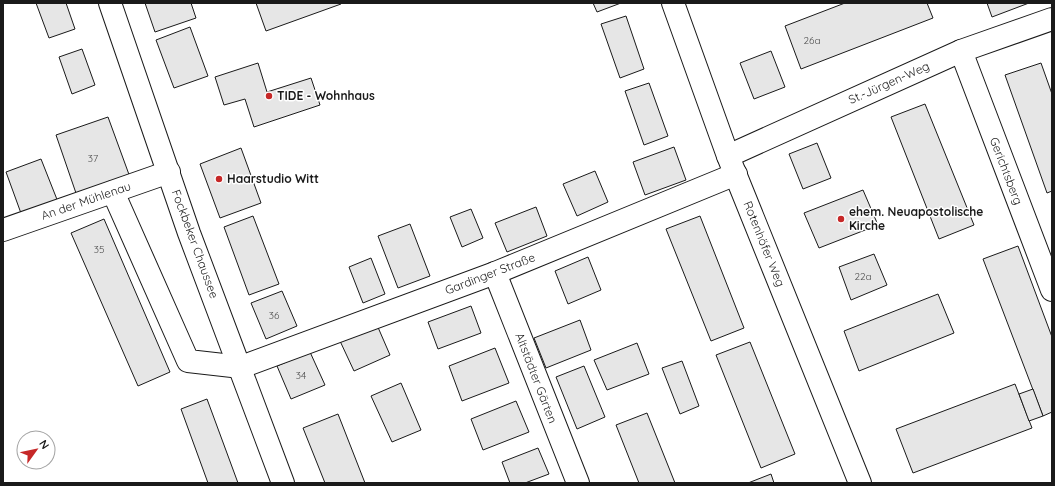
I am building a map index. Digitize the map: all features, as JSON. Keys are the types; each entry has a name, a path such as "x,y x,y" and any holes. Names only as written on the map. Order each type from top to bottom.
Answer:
{"street":[{"name":"Fockbeker Chaussee","path":"110,3 189,233 241,367 283,483"},
{"name":"Rotenhöfer Weg","path":"673,3 732,165 860,483"},
{"name":"St.-Jürgen-Weg","path":"732,165 960,51 1052,19"},
{"name":"Gerichtsberg","path":"960,51 1052,290"},
{"name":"Gardinger Straße","path":"241,367 495,273 732,165"},
{"name":"An der Mühlenau","path":"3,230 169,172"},
{"path":"113,192 188,361 241,367"},
{"name":"Altstädter Gärten","path":"495,273 578,483"}],"building":[{"path":"36,3 66,3 75,29 49,38"},
{"path":"145,3 191,3 196,18 155,32"},
{"path":"256,3 341,3 341,4 266,31"},
{"path":"593,3 621,3 597,12"},
{"path":"845,3 927,3 933,18 801,69 785,26"},
{"path":"987,3 1029,3 992,17"},
{"path":"626,16 644,69 620,78 601,24"},
{"path":"190,27 208,76 174,88 156,40"},
{"path":"82,49 95,85 72,94 59,57"},
{"path":"771,51 785,87 754,99 740,63"},
{"name":"TIDE - Wohnhaus","path":"258,63 267,92 311,78 320,105 254,127 245,99 224,105 215,77"},
{"path":"1041,63 1052,94 1052,191 1047,193 1005,75"},
{"path":"649,83 668,136 644,145 625,91"},
{"path":"925,104 974,225 939,239 891,117"},
{"path":"108,117 131,180 78,199 56,135"},
{"path":"817,143 831,178 803,189 789,154"},
{"path":"674,147 686,180 645,195 633,162"},
{"path":"241,148 261,203 220,218 200,164"},
{"path":"41,159 58,202 22,216 6,172"},
{"path":"595,171 608,202 577,216 563,184"},
{"name":"ehem. Neuapostolische Kirche","path":"863,190 878,225 819,248 804,213"},
{"path":"536,207 547,236 507,252 495,223"},
{"path":"471,209 483,238 462,247 450,217"},
{"path":"253,216 279,284 249,295 224,227"},
{"path":"700,216 744,328 711,341 666,229"},
{"path":"104,219 170,372 138,386 71,233"},
{"path":"410,224 430,276 398,288 378,236"},
{"path":"1018,246 1052,337 1052,412 1043,416 983,259"},
{"path":"874,254 887,285 851,300 839,267"},
{"path":"588,257 601,290 568,304 555,271"},
{"path":"371,258 385,294 363,303 349,267"},
{"path":"282,291 297,326 266,339 251,303"},
{"path":"938,294 954,333 859,371 844,331"},
{"path":"471,306 481,333 438,349 428,322"},
{"path":"580,320 591,350 546,368 534,338"},
{"path":"377,325 390,355 354,371 340,341"},
{"path":"750,342 795,454 761,468 716,355"},
{"path":"637,343 649,374 607,390 594,360"},
{"path":"495,348 509,383 462,401 449,366"},
{"path":"310,352 325,385 291,399 277,366"},
{"path":"682,361 699,406 680,414 662,368"},
{"path":"584,366 605,417 577,429 556,377"},
{"path":"401,383 421,430 392,442 371,396"},
{"path":"1015,384 1032,428 913,473 896,429"},
{"path":"1033,389 1043,416 1029,421 1019,394"},
{"path":"207,399 238,483 208,483 181,409"},
{"path":"516,401 529,432 483,450 471,419"},
{"path":"647,413 675,483 639,483 616,425"},
{"path":"338,414 365,483 325,483 303,428"},
{"path":"538,448 549,474 525,483 510,483 502,462"},
{"path":"771,474 774,483 748,483"}],"place":[{"name":"TIDE - Wohnhaus","path":"269,96"},
{"name":"Haarstudio Witt","path":"219,179"},
{"name":"ehem. Neuapostolische Kirche","path":"841,219"}]}
